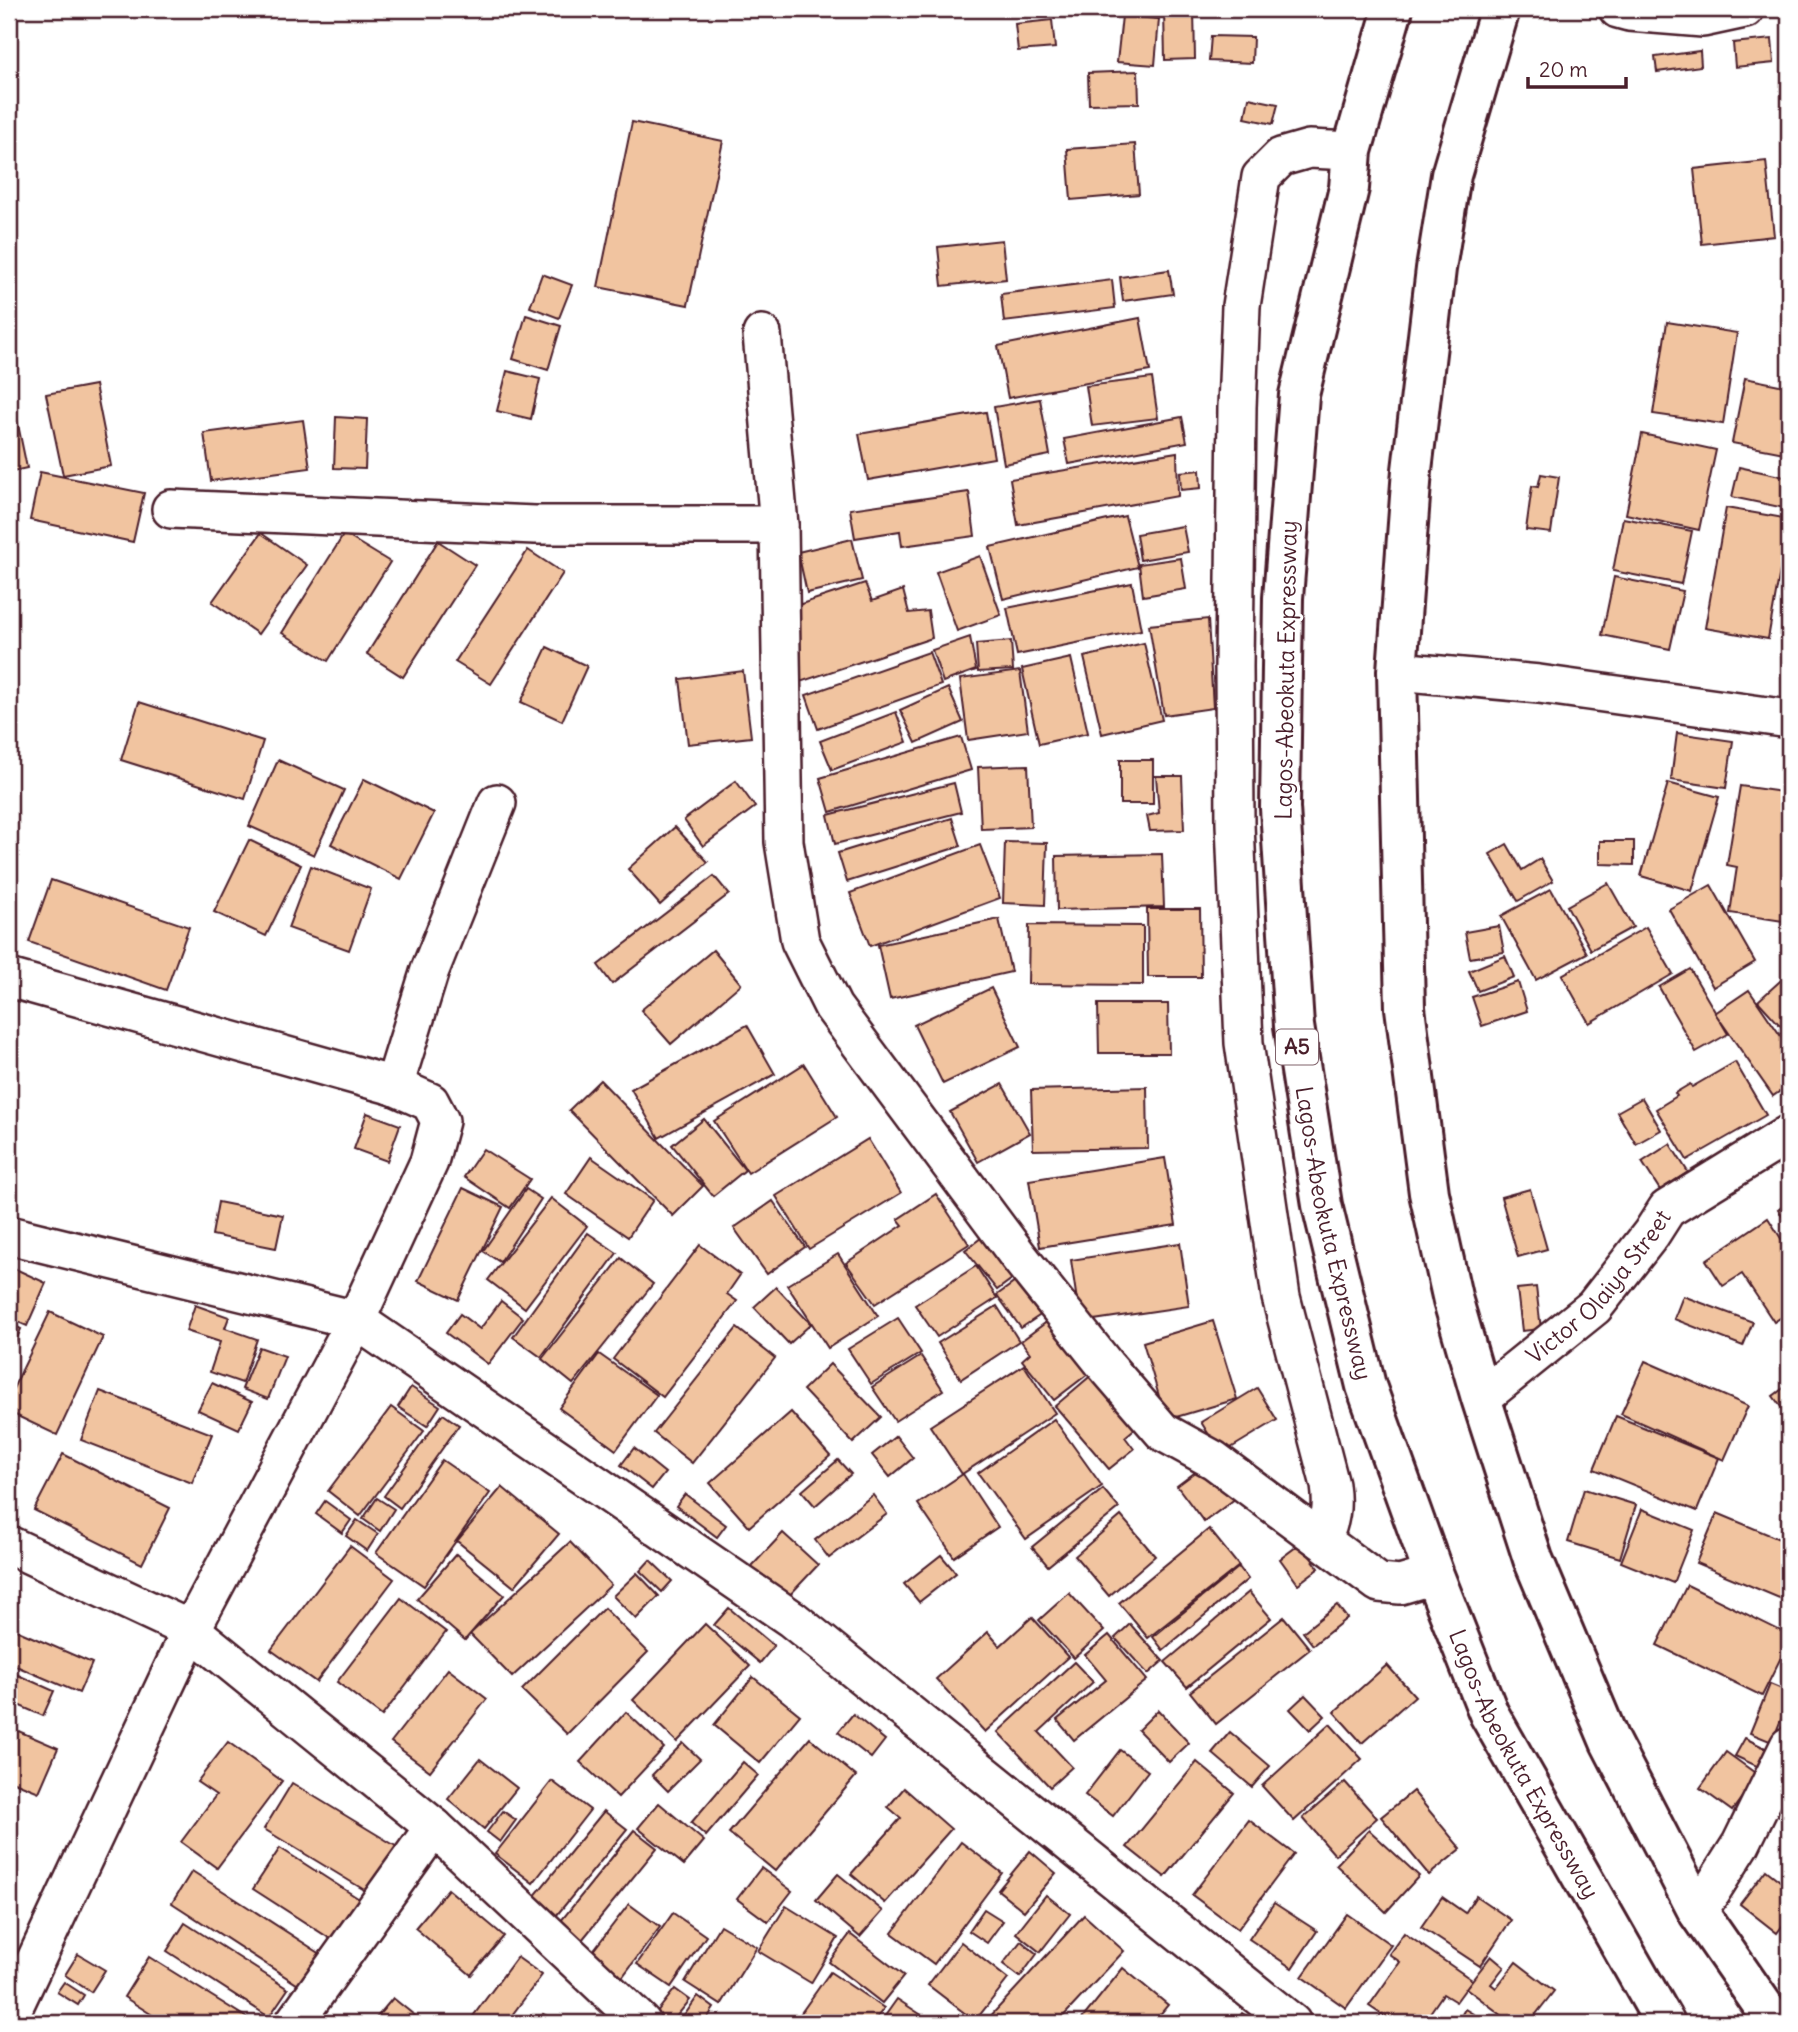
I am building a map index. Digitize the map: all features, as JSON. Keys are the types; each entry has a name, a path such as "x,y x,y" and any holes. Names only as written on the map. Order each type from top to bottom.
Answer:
{"highway":[{"name":"Lagos-Abeokuta Expressway","path":"1393,9 1352,151 1349,188 1299,395 1283,598 1280,808 1294,1026 1322,1205 1366,1386 1434,1576 1489,1714 1665,2023"},
{"path":"1500,9 1451,175 1438,256 1412,470 1397,671 1405,1008 1429,1193 1453,1301 1533,1559 1610,1742 1698,1912 1775,2023"}],"street":[{"path":"1618,9 1703,18 1745,9"},
{"path":"1322,1540 1331,1520 1333,1506 1330,1485 1281,1297 1244,1043 1235,785 1237,407 1241,306 1261,177 1281,157 1309,149 1352,151"},
{"path":"761,334 779,525 784,842 800,941 833,1007 1019,1257 1163,1432 1214,1460 1379,1583 1400,1585 1434,1576"},
{"path":"171,509 535,525 779,525"},
{"path":"1397,671 1539,684 1789,719"},
{"path":"394,1086 430,970 497,803"},
{"path":"9,978 394,1086 430,1101 440,1121 429,1162 356,1320 191,1630 9,2017"},
{"name":"Victor Olaiya Street","path":"1481,1398 1594,1307 1651,1234 1667,1209 1789,1134"},
{"path":"9,1235 356,1320 792,1619 1292,2023"},
{"path":"9,1545 191,1630 434,1826 642,2023"},
{"path":"1698,1912 1741,1844 1789,1746"},
{"path":"294,2023 434,1826"}],"building":[{"path":"1194,9 1195,59 1165,60 1164,10"},
{"path":"1122,16 1159,19 1155,65 1117,62"},
{"path":"1052,20 1055,48 1018,51 1015,24"},
{"path":"1211,36 1253,37 1252,63 1209,61"},
{"path":"1772,39 1774,63 1735,67 1733,43"},
{"path":"1700,51 1701,66 1657,72 1655,57"},
{"path":"1138,71 1139,103 1089,104 1088,73"},
{"path":"1249,98 1278,104 1273,124 1245,118"},
{"path":"632,122 723,141 688,305 598,287"},
{"path":"1135,144 1139,194 1071,200 1067,149"},
{"path":"1766,161 1774,236 1702,244 1694,169"},
{"path":"1002,240 1006,279 942,286 938,247"},
{"path":"1169,270 1173,294 1123,301 1120,277"},
{"path":"542,274 572,285 559,318 530,307"},
{"path":"1112,280 1115,308 1004,322 1001,294"},
{"path":"526,315 561,326 548,370 513,359"},
{"path":"1140,318 1150,371 1008,398 998,346"},
{"path":"1667,322 1737,333 1723,424 1653,414"},
{"path":"507,371 540,379 531,419 497,411"},
{"path":"1152,378 1158,418 1092,426 1086,386"},
{"path":"1745,378 1789,387 1789,454 1732,443"},
{"path":"9,381 27,468 9,472"},
{"path":"95,385 111,466 63,475 46,394"},
{"path":"1040,399 1050,455 1004,464 994,407"},
{"path":"986,412 994,458 868,480 859,434"},
{"path":"336,417 367,419 365,469 334,468"},
{"path":"1182,417 1187,442 1069,464 1064,439"},
{"path":"303,420 310,468 211,481 204,433"},
{"path":"1642,434 1716,450 1699,530 1626,514"},
{"path":"1177,452 1178,496 1018,525 1010,479"},
{"path":"1739,467 1789,478 1789,509 1732,497"},
{"path":"1200,470 1201,488 1181,490 1180,472"},
{"path":"40,472 144,493 133,542 30,520"},
{"path":"1541,474 1559,477 1551,533 1526,530 1532,486 1538,487"},
{"path":"969,492 975,536 902,546 900,531 855,538 850,509"},
{"path":"1726,508 1789,519 1768,639 1705,628"},
{"path":"1125,516 1138,567 1003,599 990,547"},
{"path":"1623,518 1692,531 1681,584 1613,571"},
{"path":"1183,526 1188,552 1140,560 1136,534"},
{"path":"261,533 307,565 258,634 212,602"},
{"path":"344,534 390,562 328,661 282,633"},
{"path":"852,539 862,580 807,593 798,552"},
{"path":"438,541 475,565 403,677 367,654"},
{"path":"528,550 563,573 491,684 455,662"},
{"path":"980,556 1001,615 957,631 936,572"},
{"path":"1181,558 1186,589 1143,596 1139,564"},
{"path":"1614,577 1683,591 1670,649 1602,635"},
{"path":"865,583 872,601 903,590 909,613 928,611 932,638 800,682 792,607"},
{"path":"1132,583 1141,630 1017,655 1007,608"},
{"path":"1208,619 1213,708 1164,715 1149,625"},
{"path":"970,637 976,670 943,682 932,650"},
{"path":"1011,641 1013,670 978,672 976,644"},
{"path":"1144,643 1162,720 1102,734 1084,657"},
{"path":"547,647 587,666 562,721 521,702"},
{"path":"929,652 941,685 818,729 806,695"},
{"path":"1071,658 1088,733 1039,744 1022,669"},
{"path":"743,671 751,737 688,744 680,679"},
{"path":"1020,671 1028,731 968,740 960,679"},
{"path":"948,688 963,722 916,743 900,710"},
{"path":"139,702 263,741 245,799 121,760"},
{"path":"896,712 907,742 832,770 820,741"},
{"path":"1677,733 1733,741 1726,788 1671,780"},
{"path":"961,737 971,770 830,812 820,778"},
{"path":"278,760 344,790 314,855 249,826"},
{"path":"1120,760 1153,760 1153,804 1120,804"},
{"path":"1028,765 1031,827 981,829 978,767"},
{"path":"1156,776 1182,776 1184,830 1150,831 1147,816 1159,813"},
{"path":"364,779 434,813 401,879 331,844"},
{"path":"736,781 755,807 703,846 684,820"},
{"path":"954,783 961,812 835,844 828,815"},
{"path":"1668,783 1719,797 1692,891 1641,876"},
{"path":"1740,786 1789,793 1789,922 1730,913 1737,867 1727,865"},
{"path":"952,818 961,846 847,882 838,853"},
{"path":"675,827 708,862 660,905 628,869"},
{"path":"249,840 301,865 266,936 214,912"},
{"path":"1600,841 1634,841 1634,865 1600,864"},
{"path":"1005,842 1047,843 1045,905 1003,903"},
{"path":"1507,844 1522,870 1540,859 1553,881 1518,901 1490,854"},
{"path":"980,845 1000,898 870,946 850,893"},
{"path":"1162,854 1164,907 1057,910 1056,856"},
{"path":"311,866 371,889 349,950 288,928"},
{"path":"714,876 729,894 612,984 598,965"},
{"path":"51,880 189,927 166,990 29,942"},
{"path":"1608,883 1633,927 1591,950 1567,906"},
{"path":"1711,885 1755,962 1713,987 1669,909"},
{"path":"1551,889 1587,953 1536,980 1501,916"},
{"path":"1147,909 1200,909 1201,977 1148,977"},
{"path":"999,919 1011,972 890,999 878,945"},
{"path":"1029,925 1143,926 1143,985 1028,984"},
{"path":"1499,926 1504,952 1470,958 1465,932"},
{"path":"1646,927 1673,974 1589,1023 1562,975"},
{"path":"713,950 741,984 671,1044 641,1010"},
{"path":"1505,956 1514,977 1478,991 1469,971"},
{"path":"1690,969 1728,1034 1696,1052 1659,987"},
{"path":"1789,973 1789,1035 1758,1001"},
{"path":"1518,982 1527,1011 1482,1026 1472,997"},
{"path":"991,988 1020,1047 943,1084 914,1025"},
{"path":"1749,990 1789,1048 1789,1085 1773,1096 1715,1013"},
{"path":"1098,1004 1168,1004 1169,1053 1099,1053"},
{"path":"747,1025 775,1074 659,1138 631,1089"},
{"path":"1735,1062 1766,1115 1687,1160 1656,1109 1690,1084 1692,1087"},
{"path":"804,1064 837,1117 748,1173 714,1121"},
{"path":"600,1080 703,1186 673,1216 569,1110"},
{"path":"1002,1084 1030,1133 978,1162 950,1112"},
{"path":"1147,1087 1148,1148 1033,1150 1031,1090"},
{"path":"1642,1098 1661,1130 1636,1144 1617,1112"},
{"path":"367,1113 400,1125 387,1161 354,1149"},
{"path":"704,1119 745,1170 713,1196 672,1145"},
{"path":"868,1139 901,1193 809,1249 776,1196"},
{"path":"1670,1144 1688,1172 1660,1190 1642,1162"},
{"path":"483,1149 530,1179 510,1208 464,1177"},
{"path":"591,1157 653,1200 628,1237 566,1194"},
{"path":"1165,1158 1176,1225 1040,1247 1029,1180"},
{"path":"463,1188 503,1207 458,1300 418,1281"},
{"path":"526,1189 541,1199 500,1262 483,1251"},
{"path":"1530,1189 1547,1249 1518,1257 1501,1197"},
{"path":"936,1194 969,1244 875,1304 846,1263 903,1225 898,1219"},
{"path":"551,1198 587,1226 525,1308 488,1280"},
{"path":"773,1201 805,1247 767,1274 734,1228"},
{"path":"1789,1201 1789,1226 1778,1210"},
{"path":"218,1202 283,1215 276,1248 212,1235"},
{"path":"1768,1218 1789,1251 1789,1312 1774,1322 1742,1274 1723,1286 1706,1260"},
{"path":"588,1233 617,1253 541,1357 513,1337"},
{"path":"985,1235 1016,1276 997,1290 965,1250"},
{"path":"1180,1243 1189,1306 1080,1322 1071,1260"},
{"path":"700,1245 740,1275 727,1294 737,1301 663,1397 613,1359"},
{"path":"838,1254 878,1316 828,1348 787,1285"},
{"path":"621,1258 653,1284 573,1384 542,1359"},
{"path":"9,1266 46,1283 27,1326 9,1318"},
{"path":"976,1266 997,1298 937,1337 915,1305"},
{"path":"1018,1280 1042,1314 1021,1328 997,1295"},
{"path":"776,1287 811,1324 789,1344 754,1307"},
{"path":"1536,1287 1541,1329 1522,1331 1517,1289"},
{"path":"1683,1296 1753,1322 1743,1346 1674,1319"},
{"path":"501,1301 523,1318 488,1364 446,1333 460,1314 480,1329"},
{"path":"195,1305 229,1317 225,1328 257,1339 242,1383 210,1372 220,1342 186,1331"},
{"path":"997,1306 1019,1341 961,1379 938,1343"},
{"path":"50,1312 103,1337 57,1435 9,1412 9,1397"},
{"path":"898,1318 921,1353 871,1384 848,1349"},
{"path":"1052,1318 1093,1370 1054,1400 1022,1360 1030,1353 1021,1341"},
{"path":"1213,1321 1237,1399 1166,1420 1143,1342"},
{"path":"9,1323 21,1329 9,1356"},
{"path":"737,1328 775,1358 692,1463 654,1433"},
{"path":"259,1347 285,1356 268,1399 242,1389"},
{"path":"599,1354 657,1395 616,1450 559,1408"},
{"path":"921,1356 943,1390 895,1421 872,1387"},
{"path":"1645,1361 1748,1406 1724,1460 1621,1414"},
{"path":"830,1364 881,1417 853,1443 803,1390"},
{"path":"1024,1365 1055,1413 962,1474 930,1426"},
{"path":"1094,1373 1138,1426 1125,1437 1134,1449 1109,1469 1055,1406"},
{"path":"212,1383 252,1402 239,1429 198,1410"},
{"path":"1789,1384 1789,1418 1773,1396"},
{"path":"411,1387 440,1406 427,1426 398,1407"},
{"path":"1257,1388 1277,1420 1221,1454 1201,1422"},
{"path":"100,1391 212,1434 192,1483 81,1440"},
{"path":"391,1407 424,1431 360,1516 328,1491"},
{"path":"791,1412 830,1456 749,1527 710,1483"},
{"path":"443,1414 459,1425 400,1508 384,1496"},
{"path":"1616,1416 1719,1458 1697,1511 1594,1469"},
{"path":"1054,1419 1102,1486 1026,1539 978,1473"},
{"path":"896,1436 913,1458 890,1477 872,1455"},
{"path":"634,1448 665,1473 652,1489 621,1465"},
{"path":"63,1454 170,1508 142,1564 34,1510"},
{"path":"442,1460 490,1493 424,1586 376,1553"},
{"path":"838,1460 851,1474 815,1506 802,1491"},
{"path":"1209,1462 1236,1498 1204,1522 1177,1486"},
{"path":"963,1474 998,1527 954,1557 918,1504"},
{"path":"502,1487 559,1534 514,1587 457,1541"},
{"path":"1103,1489 1119,1508 1048,1566 1032,1547"},
{"path":"1584,1489 1636,1505 1620,1558 1568,1542"},
{"path":"685,1494 726,1525 717,1537 676,1506"},
{"path":"873,1495 887,1514 829,1558 815,1540"},
{"path":"377,1498 394,1509 380,1531 363,1519"},
{"path":"325,1501 351,1520 342,1533 316,1514"},
{"path":"1642,1509 1694,1530 1673,1583 1621,1562"},
{"path":"1717,1513 1789,1543 1789,1602 1696,1563"},
{"path":"1121,1516 1155,1556 1109,1596 1075,1556"},
{"path":"357,1520 378,1534 367,1551 346,1536"},
{"path":"1209,1529 1239,1566 1148,1638 1119,1603"},
{"path":"783,1533 818,1565 786,1599 751,1567"},
{"path":"570,1542 611,1585 512,1677 470,1634"},
{"path":"1300,1544 1319,1568 1298,1584 1280,1559"},
{"path":"350,1546 394,1579 316,1682 271,1650"},
{"path":"456,1554 504,1595 465,1640 417,1599"},
{"path":"941,1555 956,1573 919,1602 904,1584"},
{"path":"650,1560 672,1581 662,1592 640,1571"},
{"path":"1239,1567 1248,1579 1163,1650 1153,1637"},
{"path":"637,1573 659,1596 636,1619 613,1596"},
{"path":"1687,1585 1789,1635 1789,1641 1762,1696 1657,1645"},
{"path":"1249,1592 1271,1618 1187,1687 1165,1662"},
{"path":"1069,1593 1104,1631 1074,1658 1039,1620"},
{"path":"401,1598 446,1632 382,1716 337,1682"},
{"path":"1337,1605 1347,1618 1313,1645 1303,1632"},
{"path":"604,1608 648,1652 567,1734 522,1690"},
{"path":"729,1608 774,1646 760,1663 714,1625"},
{"path":"1032,1617 1068,1657 985,1732 936,1679 988,1632 1000,1646"},
{"path":"1284,1617 1310,1649 1216,1724 1190,1692"},
{"path":"705,1624 750,1666 677,1742 633,1700"},
{"path":"1130,1624 1163,1661 1148,1674 1115,1638"},
{"path":"9,1627 92,1663 79,1693 9,1663"},
{"path":"1109,1635 1147,1680 1074,1740 1057,1720 1106,1680 1085,1655"},
{"path":"1074,1662 1093,1682 1039,1732 1072,1767 1050,1787 998,1732"},
{"path":"1387,1665 1415,1696 1362,1743 1334,1712"},
{"path":"448,1669 487,1699 430,1771 391,1742"},
{"path":"9,1671 54,1691 43,1716 9,1701"},
{"path":"753,1677 800,1715 760,1763 714,1725"},
{"path":"1770,1684 1789,1692 1789,1700 1772,1742 1750,1733"},
{"path":"1305,1695 1325,1716 1310,1730 1290,1709"},
{"path":"1158,1710 1189,1743 1169,1762 1138,1730"},
{"path":"626,1712 664,1748 618,1797 580,1762"},
{"path":"853,1714 885,1740 871,1758 838,1732"},
{"path":"1330,1724 1362,1759 1294,1821 1262,1786"},
{"path":"9,1727 58,1748 39,1792 9,1780"},
{"path":"1230,1732 1270,1766 1252,1787 1212,1753"},
{"path":"810,1738 856,1776 775,1871 729,1833"},
{"path":"1745,1738 1769,1750 1761,1768 1735,1756"},
{"path":"228,1742 282,1781 217,1868 181,1842 216,1795 197,1782"},
{"path":"683,1743 700,1759 668,1791 652,1775"},
{"path":"1120,1750 1148,1771 1113,1816 1085,1795"},
{"path":"1726,1752 1758,1775 1732,1811 1700,1788"},
{"path":"480,1759 517,1788 484,1829 448,1799"},
{"path":"743,1762 758,1775 706,1836 691,1823"},
{"path":"1197,1762 1234,1793 1165,1877 1127,1847"},
{"path":"552,1781 590,1810 533,1883 495,1854"},
{"path":"1345,1782 1377,1818 1335,1855 1303,1818"},
{"path":"292,1783 399,1848 371,1894 264,1829"},
{"path":"904,1788 951,1829 885,1903 851,1874 901,1818 888,1807"},
{"path":"1413,1791 1461,1849 1429,1875 1381,1817"},
{"path":"659,1803 704,1841 684,1865 638,1828"},
{"path":"503,1811 516,1820 500,1842 487,1832"},
{"path":"604,1811 627,1829 556,1916 533,1898"},
{"path":"1249,1820 1294,1854 1238,1929 1192,1895"},
{"path":"634,1830 657,1848 582,1940 560,1922"},
{"path":"1369,1830 1419,1876 1386,1912 1336,1865"},
{"path":"961,1842 1002,1873 934,1964 892,1933"},
{"path":"280,1848 364,1902 337,1943 253,1889"},
{"path":"1030,1851 1056,1873 1024,1911 998,1890"},
{"path":"761,1868 792,1891 768,1922 737,1899"},
{"path":"1766,1870 1789,1888 1789,1917 1777,1933 1740,1904"},
{"path":"192,1871 324,1956 303,1988 172,1903"},
{"path":"838,1874 883,1911 860,1937 816,1900"},
{"path":"448,1889 504,1936 471,1975 415,1928"},
{"path":"1046,1895 1070,1914 1040,1952 1016,1933"},
{"path":"1476,1896 1511,1920 1480,1966 1421,1927 1442,1897 1465,1913"},
{"path":"1274,1903 1317,1931 1292,1968 1249,1939"},
{"path":"629,1904 660,1927 620,1980 589,1956"},
{"path":"786,1906 838,1938 811,1983 758,1951"},
{"path":"984,1909 1003,1921 987,1943 969,1931"},
{"path":"9,1911 16,1914 9,1929"},
{"path":"673,1913 706,1936 671,1987 637,1964"},
{"path":"1347,1914 1391,1945 1346,2008 1302,1977"},
{"path":"1084,1915 1124,1951 1057,2023 988,2023 986,2021"},
{"path":"185,1923 288,1989 269,2017 167,1951"},
{"path":"720,1925 757,1947 721,2005 685,1982"},
{"path":"1404,1933 1472,1980 1456,2002 1443,1994 1423,2023 1394,2023 1369,2006 1400,1962 1389,1954"},
{"path":"850,1934 904,1976 882,2003 829,1962"},
{"path":"1021,1941 1037,1954 1020,1977 1003,1964"},
{"path":"961,1942 1008,1979 975,2021 928,1985"},
{"path":"78,1954 105,1970 91,1992 65,1975"},
{"path":"1491,1956 1504,1967 1491,1984 1496,1988 1516,1962 1554,1991 1529,2023 1512,2023 1466,1988"},
{"path":"149,1957 255,2023 165,2023 124,1997"},
{"path":"517,1957 542,1975 506,2023 468,2023"},
{"path":"1123,1968 1168,2005 1153,2023 1085,2023 1081,2020"},
{"path":"830,1972 884,2008 873,2023 794,2023"},
{"path":"64,1982 84,1995 78,2005 57,1992"},
{"path":"675,1989 690,2000 671,2023 661,2023 653,2017"},
{"path":"698,1996 714,2008 704,2023 679,2023"},
{"path":"393,1998 424,2023 372,2023"},
{"path":"897,1999 923,2016 918,2023 880,2023"},
{"path":"1465,2009 1488,2023 1457,2023"},
{"path":"1242,2013 1257,2023 1235,2023"},
{"path":"543,2014 560,2023 538,2023"}]}
